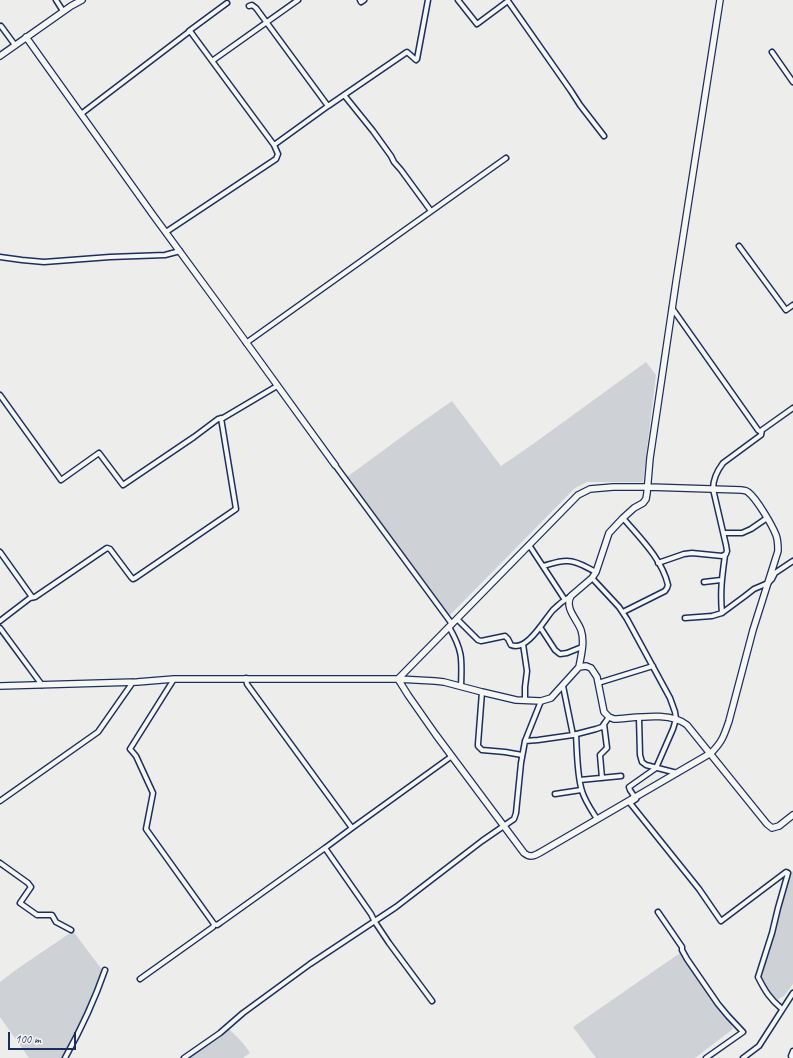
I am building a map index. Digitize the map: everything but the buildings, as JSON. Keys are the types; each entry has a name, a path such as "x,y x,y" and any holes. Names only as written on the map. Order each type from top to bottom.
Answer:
{"street":[{"path":"56,0 63,12"},
{"path":"0,56 82,0"},
{"path":"212,61 298,0"},
{"path":"360,0 361,2 364,0"},
{"path":"274,145 407,52 416,60 428,0"},
{"path":"458,0 477,24 508,0 580,105 604,136"},
{"path":"457,619 480,641 505,636 513,646 523,644 533,636 554,609 592,578 596,572 610,533 623,518 645,501 672,308 720,0"},
{"path":"81,114 227,3"},
{"path":"249,6 252,5 256,8 328,106"},
{"path":"1,26 15,45"},
{"path":"166,232 276,159 278,154 274,145 189,31"},
{"path":"26,37 450,626 461,654 461,686"},
{"path":"772,52 793,82"},
{"path":"344,95 373,131 431,212"},
{"path":"246,343 506,158"},
{"path":"739,246 786,310 793,305"},
{"path":"0,257 44,262 165,255 180,251"},
{"path":"672,308 758,430 761,432"},
{"path":"0,395 61,480 99,453 123,485 218,419 223,418 277,386"},
{"path":"722,613 720,597 721,580 727,549 713,489 713,481 723,463 760,435 762,430 793,408"},
{"path":"0,621 32,597 35,597 105,549 109,548 133,579 236,508 221,418"},
{"path":"648,487 742,490 746,491 753,498 774,531 778,544 778,551 753,630 724,735 719,746 711,753 635,798 530,857 524,853 452,756 398,679 578,495 586,491 599,488 648,487"},
{"path":"623,518 649,548 667,582 666,590 623,612"},
{"path":"724,533 738,534 746,532 767,518"},
{"path":"529,545 565,600"},
{"path":"0,552 32,597"},
{"path":"658,563 684,554 692,553 725,555"},
{"path":"543,566 567,560 580,564 596,572"},
{"path":"685,618 712,616 722,613 754,589 768,583 775,573 793,561"},
{"path":"592,578 623,612 670,698 675,712 676,719 673,729 656,768 630,786 630,790 635,798"},
{"path":"704,582 721,580"},
{"path":"571,596 569,605 583,636 579,668"},
{"path":"540,627 555,650 560,654 582,647"},
{"path":"0,628 42,685"},
{"path":"523,644 527,670 525,700"},
{"path":"0,686 133,682 174,679 398,679 440,681 516,700 541,701 551,698 579,668 586,666 591,668 597,676 604,712 609,717 614,719 662,717 676,719 687,725 767,824 772,828 779,826 793,815"},
{"path":"598,683 653,666"},
{"path":"246,678 247,684 352,828"},
{"path":"174,679 130,749 136,756 153,793 146,829 214,924"},
{"path":"0,801 98,732 133,682"},
{"path":"563,686 574,734 581,790 597,819"},
{"path":"482,692 478,746 482,750 522,755"},
{"path":"184,1058 220,1033 243,1013 310,964 402,903 477,845 513,820 515,816 525,741 541,701"},
{"path":"525,741 574,734 596,729 602,727 609,717"},
{"path":"639,718 640,760 643,764 677,773"},
{"path":"602,778 600,755 607,748 604,724"},
{"path":"140,979 213,927 214,924 218,924 452,756"},
{"path":"580,780 621,776"},
{"path":"555,794 581,790"},
{"path":"635,798 636,799 630,803 695,884 721,921 786,872 788,873 772,933 758,977 770,998 782,1009"},
{"path":"325,848 375,922 432,1001"},
{"path":"0,863 28,883 31,887 20,903 37,915 52,915 56,922 71,930"},
{"path":"658,912 682,948 687,959 718,1004 743,1032 706,1058"},
{"path":"66,1058 100,985 105,970"},
{"path":"743,1058 759,1046 793,993"},
{"path":"792,1058 791,1056 793,1051"}],"shaded area":[{"path":"646,362 656,375 643,482 587,482 575,488 449,616 347,477 452,401 501,466"},
{"path":"793,871 793,984 784,996 777,1000 765,986 761,978 791,873"},
{"path":"73,931 103,971 74,1037 63,1058 29,1058 0,1017 0,982"},
{"path":"680,953 731,1024 733,1029 695,1058 596,1058 573,1027"},
{"path":"229,1029 243,1043 250,1053 243,1058 188,1058"}]}
